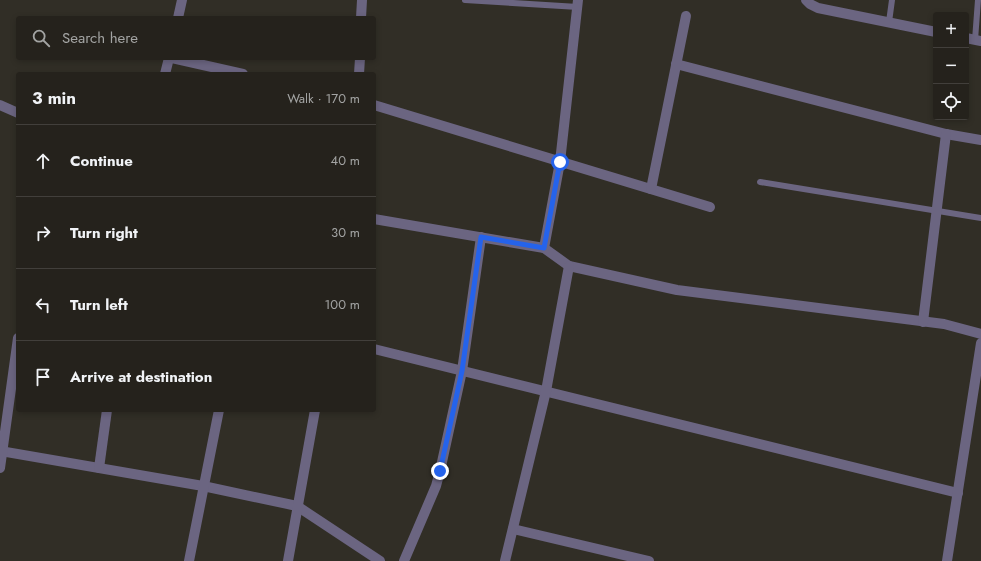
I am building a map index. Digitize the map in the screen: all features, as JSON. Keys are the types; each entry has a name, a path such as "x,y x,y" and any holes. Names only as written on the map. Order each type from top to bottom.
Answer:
{"street":[{"path":"178,16 182,0"},
{"path":"361,16 362,0"},
{"path":"806,0 818,8 933,31"},
{"path":"544,248 560,162 578,4"},
{"path":"651,189 686,16"},
{"path":"166,72 168,60"},
{"path":"181,60 233,72"},
{"path":"359,72 360,60"},
{"path":"676,64 946,134 981,140"},
{"path":"0,105 16,112"},
{"path":"376,106 710,207"},
{"path":"923,322 946,134"},
{"path":"376,219 544,248 569,266 677,290 944,324 981,334"},
{"path":"404,561 436,486 462,371 481,237"},
{"path":"505,561 546,391 569,266"},
{"path":"947,561 981,343"},
{"path":"376,350 958,493"},
{"path":"0,468 16,352"},
{"path":"99,468 107,412"},
{"path":"189,561 219,412"},
{"path":"288,561 315,412"},
{"path":"2,452 203,486 297,506 380,561"},
{"path":"513,529 649,561"}],"lane":[{"path":"465,0 578,4"},
{"path":"889,22 892,0"},
{"path":"974,39 978,0"},
{"path":"760,182 981,218"}],"route":[{"path":"440,471 462,371 481,237 544,248 560,162"}]}
